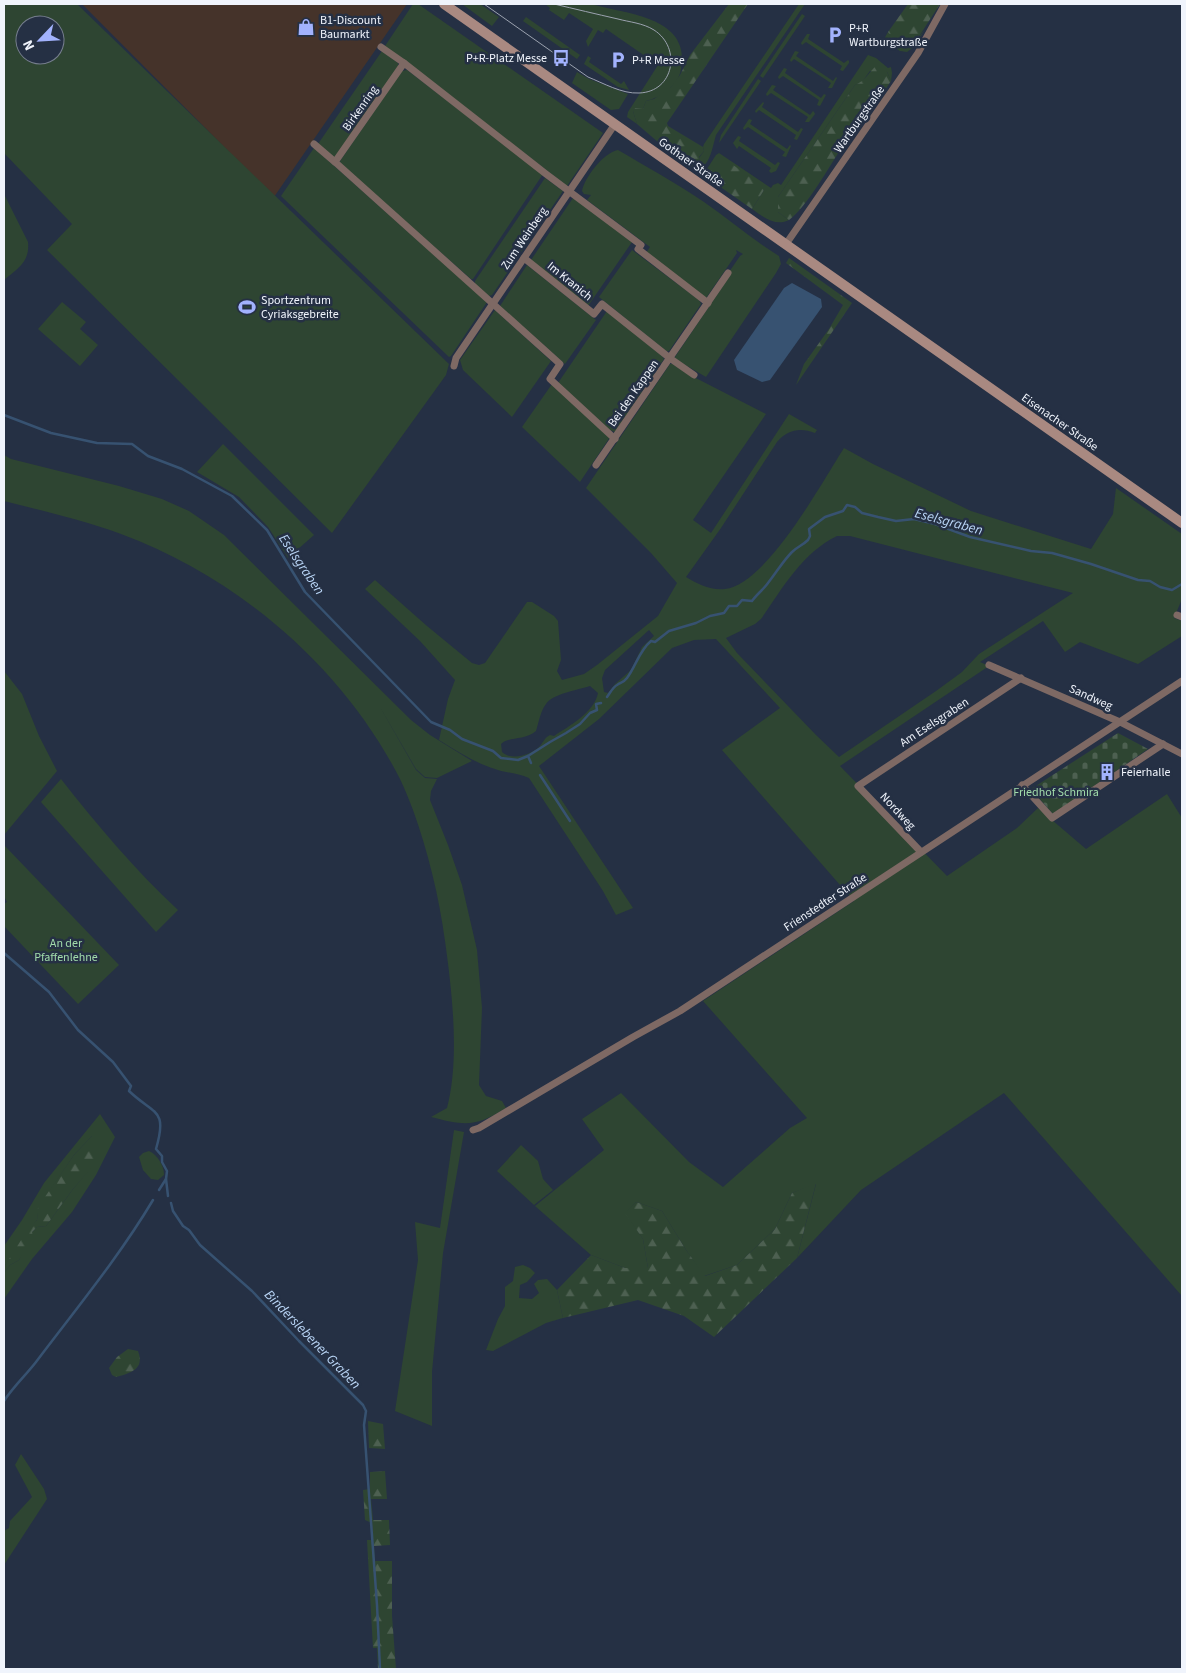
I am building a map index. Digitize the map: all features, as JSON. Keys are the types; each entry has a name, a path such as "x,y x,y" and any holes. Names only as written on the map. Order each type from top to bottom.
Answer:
{"main road":[{"name":"Gothaer Straße","path":"444,4 923,342"},
{"name":"Eisenacher Straße","path":"923,342 1182,523"}],"street":[{"name":"Wartburgstraße","path":"786,244 918,53 945,4"},
{"path":"382,47 641,245 638,249 708,303"},
{"name":"Birkenring","path":"335,162 404,63"},
{"name":"Zum Weinberg","path":"454,366 456,358 614,124"},
{"path":"314,144 493,304"},
{"name":"Im Kranich","path":"524,258 594,314 602,304 671,359"},
{"name":"Bei den Kappen","path":"596,465 728,274"},
{"name":"Bei den Kappen","path":"493,304 560,364 550,378 615,439"},
{"path":"671,359 694,374"},
{"name":"Sandweg","path":"989,665 1120,722 1182,754"},
{"name":"Am Eselsgraben","path":"858,786 1021,678"},
{"name":"Frienstedter Straße","path":"473,1130 633,1036 680,1011 1182,681"},
{"path":"1022,785 1052,818 1163,744"},
{"name":"Nordweg","path":"858,786 921,852"}],"shaded area":[{"path":"82,4 407,4 274,197"}],"green space":[{"path":"576,3 595,5 644,17 665,27 673,34 679,44 682,55 681,69 677,80 663,94 646,101 643,109 633,111 637,124 627,117 628,112 658,65 606,29 603,33 598,30 588,47 586,41 593,29 569,13 564,20 549,10 550,8 545,4"},
{"name":"Sportzentrum Cyriaksgebreite","path":"4,4 77,4 449,364 446,375 332,533 47,250 72,224 4,153"},
{"path":"413,4 418,4 603,133 567,186 385,46"},
{"path":"462,4 480,4 499,17 492,26"},
{"path":"729,4 748,4 667,123 668,126 703,147 704,151 699,157 699,164 694,169 637,124 633,111 635,108 643,109 646,101 654,99 671,87 680,75 690,55"},
{"path":"799,4 805,4 716,135 706,164 698,171 694,169 699,164 699,158 704,151 704,144"},
{"path":"908,4 940,4 916,41 911,45 903,47 893,40 888,32"},
{"path":"802,14 805,16 763,78 760,76"},
{"path":"526,17 580,55 577,59 523,21"},
{"path":"925,29 915,46 907,52 900,51 894,47 892,49 884,43 888,32 894,40 916,41"},
{"path":"807,34 810,34 808,39 844,63 849,61 843,71 840,70 842,66 806,42 802,45 801,43"},
{"path":"382,51 398,63 398,67 335,157 333,157 318,144"},
{"path":"795,51 799,52 796,56 833,81 837,78 832,88 828,88 831,83 794,59 791,62 790,60"},
{"path":"868,55 876,58 888,68 891,67 891,81 887,72 870,71 862,82 855,85 778,197 778,212 789,220 774,222 752,209 764,190 709,173 709,179 703,175 719,153 771,188 778,183 781,185"},
{"path":"588,56 591,58 589,62 621,84 624,81 629,90 618,87 584,64"},
{"path":"877,65 887,72 891,81 841,149 810,197 789,220 778,212 778,197 855,85 864,79"},
{"path":"784,68 787,69 785,73 821,98 824,94 826,95 820,106 817,105 819,100 783,76 779,79 778,77"},
{"path":"407,70 543,174 473,279 341,165 340,161 402,71"},
{"path":"577,72 589,79 628,94 619,109 611,110 572,83"},
{"path":"758,79 761,81 719,143 721,135"},
{"path":"772,85 776,86 773,90 810,115 814,112 815,114 809,122 805,122 808,117 771,93 767,96 766,94"},
{"path":"763,102 762,107 798,132 801,128 803,129 797,140 794,139 796,135 759,110 756,113 755,111"},
{"path":"749,119 752,120 750,124 787,149 791,146 786,157 782,156 785,152 748,127 744,130 743,128"},
{"path":"738,136 741,137 739,141 775,165 778,162 780,163 776,171 771,173 769,171 771,168 739,146 737,149 733,143"},
{"path":"314,148 487,302 451,356 449,357 281,196"},
{"path":"618,150 693,195 779,256 781,264 776,273 706,377 675,359 675,357 731,274 729,272 743,254 736,250 737,253 706,298 646,253 650,247 587,200 591,195 584,194 582,191 587,179 596,166 606,156"},
{"path":"721,161 733,165 763,186 764,190 752,209 709,179 709,174 717,162"},
{"path":"545,178 563,191 492,295 489,296 475,284 475,281"},
{"path":"4,194 28,242 28,249 22,264 4,280"},
{"path":"573,198 632,242 588,306 531,260"},
{"path":"632,250 699,300 701,304 669,351 666,351 599,297"},
{"path":"789,258 852,303 796,385 804,364 829,329 843,305 786,263"},
{"path":"527,265 596,320 565,364 500,306"},
{"path":"62,302 86,322 80,329 98,345 80,366 38,329"},
{"path":"495,310 551,361 512,417 463,370 460,360"},
{"path":"607,311 664,359 615,432 610,430 558,383"},
{"path":"670,364 673,364 688,374 766,414 693,520 711,533 789,414 817,430 815,433 804,430 789,432 777,442 721,528 686,577 705,586 725,589 741,583 758,570 792,529 844,448 971,511 1091,549 1113,514 1116,488 1182,534 1182,599 1174,618 1182,621 1182,636 1138,664 1080,642 1065,652 1043,621 980,662 989,666 840,766 947,876 1017,828 1038,808 1086,849 1167,794 1182,818 1182,1296 1004,1093 861,1190 797,1258 816,1184 792,1193 775,1229 737,1265 704,1276 662,1211 636,1202 626,1213 643,1239 648,1268 625,1268 591,1255 535,1206 604,1150 582,1119 621,1093 689,1162 723,1187 790,1128 807,1118 703,1001 854,901 722,750 780,708 716,639 694,640 672,648 599,719 539,766 633,908 616,915 603,891 529,778 480,763 439,740 448,699 455,680 420,641 365,589 375,580 472,663 479,665 485,663 527,602 532,602 554,616 558,621 561,660 557,671 562,680 584,674 658,616 677,583 651,553 586,488","holes":["837,536 850,536 1073,593 979,654 962,672 839,757 737,653 726,638 755,624 761,619 803,562 813,552","649,630 654,636 642,647 631,670 608,693 604,692 602,678 605,670","590,686 598,693 592,707 586,713 554,736 548,736 539,747 531,752 521,756 506,755 502,752 501,744 527,736 536,731 542,710 549,701 559,695"]},
{"path":"552,384 610,437 580,482 522,427"},
{"path":"223,444 314,535 288,558 268,527 239,497 197,472"},
{"path":"4,455 11,459 119,486 162,499 189,511 224,535 411,720 430,735 472,761 437,778 425,777 416,769 380,707 416,770 425,778 437,779 431,791 430,800 462,885 477,950 482,1008 479,1085 486,1096 502,1101 506,1108 486,1119 470,1123 453,1122 431,1117 447,1108 451,1089 454,1047 454,1025 448,961 440,907 423,842 404,787 376,738 349,700 318,664 283,631 246,601 206,575 165,553 121,534 78,520 4,501"},
{"path":"4,671 22,694 39,736 57,771 4,835"},
{"name":"Friedhof Schmira","path":"1118,733 1148,749 1053,814 1031,789"},
{"path":"61,779 117,847 178,910 156,932 41,802"},
{"name":"An der Pfaffenlehne","path":"4,845 119,965 78,1004 4,926 4,904 7,902 4,896"},
{"path":"100,1114 115,1137 96,1175 72,1212 32,1259 4,1299 4,1273 10,1265 19,1260 32,1232 37,1227 46,1226 93,1165 92,1136 74,1155 39,1207 37,1220 4,1267 4,1246 44,1183"},
{"path":"454,1130 464,1132 443,1253 432,1372 432,1426 395,1411 418,1260 415,1222 440,1228"},
{"path":"97,1135 94,1165 73,1189 46,1226 37,1227 32,1232 33,1237 19,1260 10,1265 4,1273 4,1267 25,1234 37,1220 38,1207 74,1155 92,1136"},
{"path":"521,1145 538,1161 543,1179 553,1190 534,1205 497,1171"},
{"path":"149,1151 158,1158 163,1168 164,1175 158,1180 151,1179 143,1170 139,1157"},
{"path":"816,1183 797,1258 714,1337 684,1316 638,1300 563,1318 557,1290 591,1255 625,1268 648,1268 643,1239 625,1213 636,1202 662,1211 686,1250 705,1276 737,1265 775,1229 792,1193"},
{"path":"523,1265 535,1273 527,1282 520,1285 519,1298 532,1299 539,1293 534,1284 538,1280 547,1279 557,1290 563,1318 546,1323 493,1351 486,1350 505,1306 505,1287 513,1281 515,1267"},
{"path":"128,1349 138,1351 140,1362 138,1366 127,1374 116,1377 112,1375 109,1368 117,1357"},
{"path":"368,1421 383,1424 385,1449 369,1448"},
{"path":"21,1454 44,1489 47,1499 4,1565 4,1531 9,1528 10,1521 32,1497 15,1465"},
{"path":"385,1471 387,1499 371,1499 373,1520 389,1520 390,1545 374,1546 375,1561 392,1561 392,1616 396,1669 378,1669 377,1648 373,1648 367,1540 373,1540 372,1523 365,1520 363,1490 370,1489 370,1472"}],"water":[{"path":"792,283 821,299 822,307 770,380 762,382 737,370 734,360 784,288"}],"waterway":[{"name":"Eselsgraben","path":"4,415 51,433 97,443 132,444 148,456 182,469 232,496 267,530 305,592 431,722 450,730 462,739 493,751 501,758 518,760 528,756 580,724 590,713 597,710 596,704 601,703"},
{"name":"Eselsgraben","path":"607,697 614,687 627,678 643,649 651,641 655,642 669,631 696,623 710,616 724,613 729,606 737,606 742,600 752,601 794,550 808,540 810,536 809,529 825,517 843,511 847,505 855,507 862,513 878,517 896,521 914,519 935,524 970,537 1031,551 1052,553 1138,580 1150,581 1160,587 1172,590 1182,584"},
{"name":"Eselsgraben","path":"528,756 531,763"},
{"path":"540,775 570,821"},
{"name":"Binderslebener Graben","path":"4,953 49,992 78,1030 113,1062 131,1086 129,1091 156,1114 160,1126 156,1149 162,1156 162,1162 167,1171 168,1196"},
{"path":"159,1190 166,1179"},
{"path":"4,1401 97,1282 153,1200"},
{"name":"Binderslebener Graben","path":"171,1203 173,1211 183,1226 189,1230 200,1245 252,1291 363,1405 366,1411 364,1425 380,1669"}],"tram line":[{"path":"484,4 588,77 613,88 633,93 651,91 667,77 671,58 668,47 663,38 654,30 636,23 554,4"}],"place":[{"name":"B1-Discount Baumarkt","path":"306,27"},
{"name":"P+R Wartburgstraße","path":"835,35"},
{"name":"P+R-Platz Messe","path":"561,58"},
{"name":"P+R Messe","path":"618,60"},
{"name":"Sportzentrum Cyriaksgebreite","path":"247,307"},
{"name":"Feierhalle","path":"1107,772"}]}
